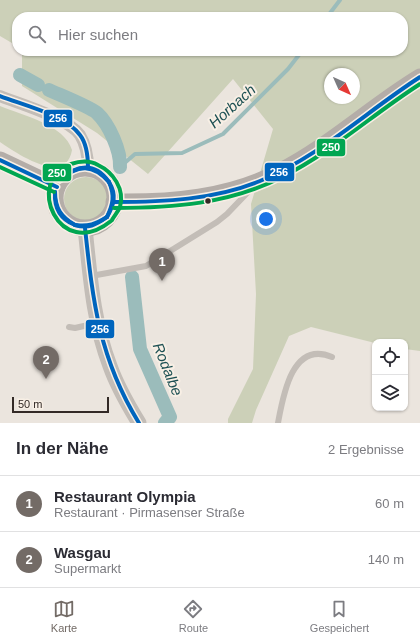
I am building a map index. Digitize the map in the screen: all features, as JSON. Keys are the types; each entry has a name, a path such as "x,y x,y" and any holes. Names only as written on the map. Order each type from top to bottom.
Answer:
{"main road":[{"path":"114,202 185,200 210,196 256,183 280,172 304,157 420,77"},
{"path":"0,160 57,188"},
{"path":"80,168 88,168 97,170 111,183 114,192 114,202 107,217 93,226 85,228 69,223 60,215 55,204 57,188 66,175 80,168"}],"street":[{"path":"0,96 70,126 79,135 84,144 88,156 88,168"},
{"path":"85,228 97,323 107,359 116,381 139,423"}],"lane":[{"path":"91,276 146,266 195,237 227,214 256,183"},
{"path":"69,327 75,328 97,323"},
{"path":"278,423 286,389 296,367 303,359 316,354 321,353 332,357"}],"green space":[{"path":"0,0 420,0 420,351 408,349 408,339 372,339 372,342 311,327 289,336 256,410 252,423 228,423 228,419 253,369 256,294 251,204 273,129 233,79 148,174 97,133 22,86 22,56 408,56 408,12 12,12 12,43 0,36"},
{"path":"0,106 42,122 61,134 68,141 72,150 68,161 60,166 51,167 40,164 17,153 0,142"},
{"path":"86,177 98,181 104,187 108,199 104,211 98,217 86,221 74,217 68,211 64,199 68,187 74,181"}],"waterway":[{"name":"Horbach","path":"331,12 340,0"},
{"name":"Horbach","path":"120,167 135,154 182,153 223,134 288,69 298,56"},
{"name":"Rodalbe","path":"20,75 38,85"},
{"name":"Rodalbe","path":"49,90 97,113 106,124 113,138 119,153 120,167"},
{"name":"Rodalbe","path":"132,277 140,349 170,417 165,423"}],"transit line":[{"name":"256","path":"114,202 188,199 225,192 260,181 282,171 323,147 420,77"},
{"name":"250","path":"114,208 157,207 200,203 221,199 262,186 282,177 318,156 420,84"},
{"name":"256","path":"0,96 55,116 73,128 80,135 86,146 88,168"},
{"name":"256","path":"0,160 57,187"},
{"name":"250","path":"111,221 92,231 76,232 63,226 54,214 49,200 50,186 57,173 71,164 78,162 95,163 108,172 116,182 121,194 120,207 112,220"},
{"name":"250","path":"0,167 54,192"},
{"name":"256","path":"60,180 79,168 92,168 98,171 109,182"},
{"name":"256","path":"60,180 73,171 85,168 97,172 109,182"},
{"name":"256","path":"107,217 111,208 112,200 112,192 109,182"},
{"name":"256","path":"107,217 114,200 113,191 109,182"},
{"name":"256","path":"55,192 56,203 60,212 66,219 75,225"},
{"name":"256","path":"55,192 59,212 65,220 75,225"},
{"name":"256","path":"75,225 84,226 107,217"},
{"name":"256","path":"75,225 84,227 92,226 107,217"},
{"name":"256","path":"85,228 95,305 106,352 115,376 139,423"}],"place":[{"name":"Restaurant Olympia","path":"162,281"},
{"name":"Wasgau","path":"46,379"}]}
